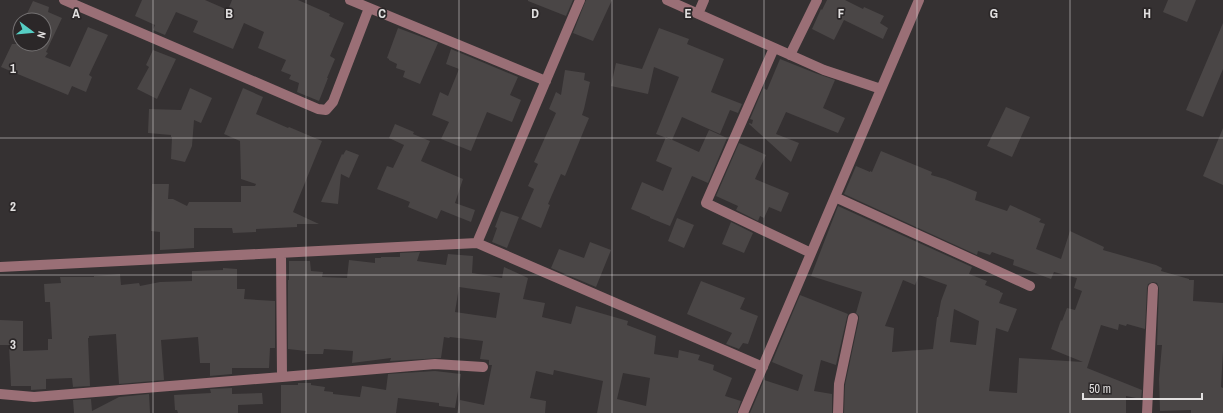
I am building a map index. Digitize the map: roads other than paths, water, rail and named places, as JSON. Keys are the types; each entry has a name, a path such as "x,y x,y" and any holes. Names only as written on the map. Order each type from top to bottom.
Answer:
{"street":[{"path":"64,0 322,110 326,110 333,102 369,8"},
{"path":"350,0 546,81"},
{"path":"477,243 580,0"},
{"path":"667,0 824,70 881,89"},
{"path":"698,14 704,0"},
{"path":"790,55 816,0"},
{"path":"743,413 919,0"},
{"path":"774,48 706,203 811,253"},
{"path":"835,197 1030,286"},
{"path":"0,267 477,243 763,367"},
{"path":"281,253 282,377"},
{"path":"1147,413 1153,288"},
{"path":"838,413 839,384 853,318"},
{"path":"0,394 34,396 435,364 484,367"}]}
